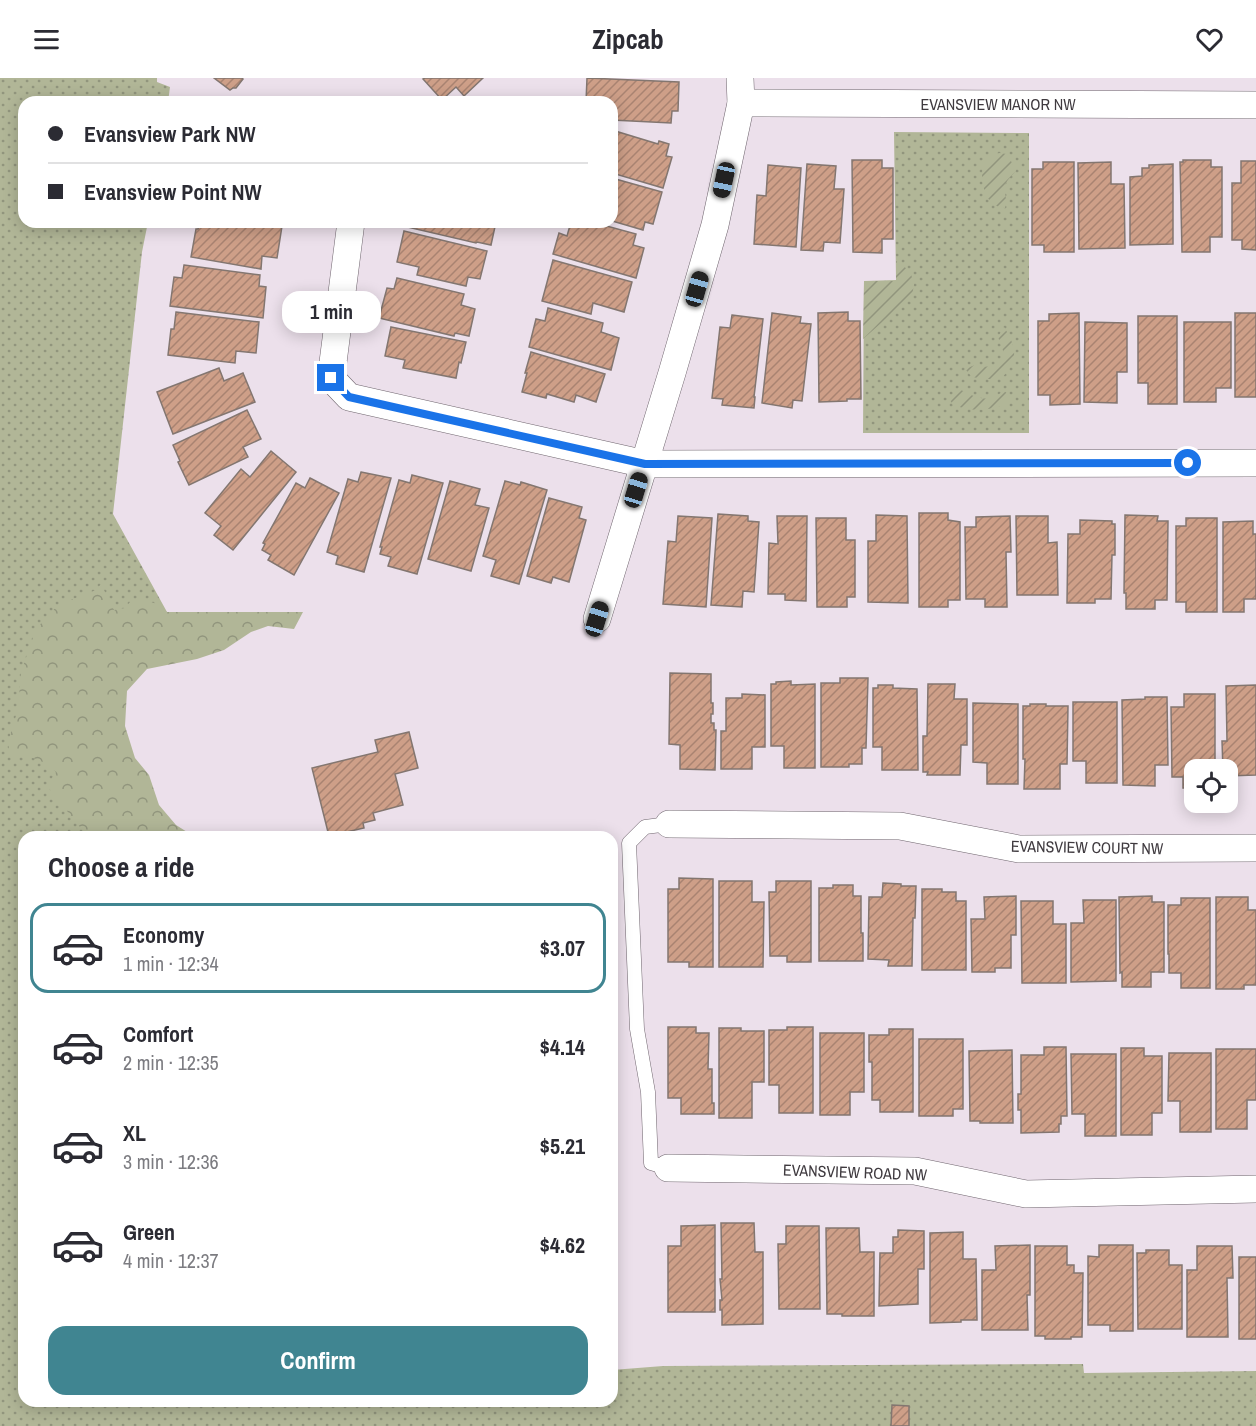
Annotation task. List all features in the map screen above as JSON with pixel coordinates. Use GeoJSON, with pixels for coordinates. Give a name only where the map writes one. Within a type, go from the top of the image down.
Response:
{"type":"FeatureCollection","features":[{"type":"Feature","properties":{"kind":"street","name":"EVANSVIEW MANOR NW"},"geometry":{"type":"LineString","coordinates":[[740,91],[1256,105]]}},
{"type":"Feature","properties":{"kind":"street"},"geometry":{"type":"LineString","coordinates":[[597,619],[715,225],[740,91]]}},
{"type":"Feature","properties":{"kind":"street"},"geometry":{"type":"LineString","coordinates":[[350,228],[331,378],[349,397],[645,464],[1256,463]]}},
{"type":"Feature","properties":{"kind":"street","name":"EVANSVIEW COURT NW"},"geometry":{"type":"LineString","coordinates":[[669,824],[900,826],[1019,849],[1256,848]]}},
{"type":"Feature","properties":{"kind":"street","name":"EVANSVIEW ROAD NW"},"geometry":{"type":"LineString","coordinates":[[668,1168],[915,1171],[1026,1194],[1256,1189]]}},
{"type":"Feature","properties":{"kind":"lane"},"geometry":{"type":"LineString","coordinates":[[668,1168],[651,1163],[648,1092],[637,1029],[629,843],[645,827],[669,824]]}},
{"type":"Feature","properties":{"kind":"green space"},"geometry":{"type":"Polygon","coordinates":[[[0,78],[157,78],[157,82],[170,87],[169,96],[18,96],[18,228],[147,228],[142,252],[113,514],[167,612],[73,615],[130,831],[18,831],[18,1407],[618,1407],[618,1370],[663,1366],[1083,1364],[1084,1373],[1256,1371],[1256,1426],[0,1426],[0,78]]]}},
{"type":"Feature","properties":{"kind":"green space"},"geometry":{"type":"Polygon","coordinates":[[[894,132],[1029,133],[1029,433],[863,433],[864,281],[896,280],[894,132]]]}},
{"type":"Feature","properties":{"kind":"green space"},"geometry":{"type":"Polygon","coordinates":[[[999,153],[1007,154],[1016,170],[1005,185],[1005,208],[997,206],[987,197],[982,177],[986,160],[999,153]]]}},
{"type":"Feature","properties":{"kind":"green space"},"geometry":{"type":"Polygon","coordinates":[[[896,261],[910,271],[914,284],[912,296],[863,339],[864,281],[896,281],[896,261]]]}},
{"type":"Feature","properties":{"kind":"green space"},"geometry":{"type":"Polygon","coordinates":[[[1004,327],[1014,348],[1011,366],[1001,379],[972,377],[965,369],[975,365],[993,366],[1005,356],[998,337],[1004,327]]]}},
{"type":"Feature","properties":{"kind":"green space"},"geometry":{"type":"Polygon","coordinates":[[[961,390],[982,398],[992,397],[1004,391],[1011,396],[1007,404],[973,410],[953,405],[950,400],[953,394],[961,390]]]}},
{"type":"Feature","properties":{"kind":"green space"},"geometry":{"type":"Polygon","coordinates":[[[101,584],[114,610],[125,608],[130,602],[141,601],[154,603],[167,612],[303,612],[294,629],[268,626],[251,632],[224,650],[197,659],[147,669],[127,691],[125,726],[135,758],[149,775],[159,805],[176,825],[186,831],[83,831],[47,786],[56,772],[45,763],[35,759],[10,756],[8,742],[18,709],[21,672],[36,629],[58,605],[96,590],[101,584]]]}},
{"type":"Feature","properties":{"kind":"building"},"geometry":{"type":"Polygon","coordinates":[[[214,78],[243,79],[236,88],[230,90],[214,78]]]}},
{"type":"Feature","properties":{"kind":"building"},"geometry":{"type":"Polygon","coordinates":[[[483,78],[464,96],[456,87],[446,96],[438,96],[423,79],[483,78]]]}},
{"type":"Feature","properties":{"kind":"building"},"geometry":{"type":"Polygon","coordinates":[[[587,78],[679,82],[678,111],[672,111],[671,123],[618,120],[618,96],[586,96],[587,78]]]}},
{"type":"Feature","properties":{"kind":"building"},"geometry":{"type":"Polygon","coordinates":[[[618,132],[658,144],[659,141],[669,144],[666,156],[672,157],[663,188],[618,175],[618,132]]]}},
{"type":"Feature","properties":{"kind":"building"},"geometry":{"type":"Polygon","coordinates":[[[852,160],[882,160],[882,168],[893,168],[893,239],[882,239],[882,253],[853,252],[852,160]]]}},
{"type":"Feature","properties":{"kind":"building"},"geometry":{"type":"Polygon","coordinates":[[[1183,160],[1211,160],[1211,167],[1222,167],[1222,237],[1210,237],[1210,252],[1182,252],[1180,162],[1183,160]]]}},
{"type":"Feature","properties":{"kind":"building"},"geometry":{"type":"Polygon","coordinates":[[[1241,161],[1256,161],[1256,250],[1242,249],[1242,240],[1232,240],[1232,183],[1241,183],[1241,161]]]}},
{"type":"Feature","properties":{"kind":"building"},"geometry":{"type":"Polygon","coordinates":[[[1043,162],[1074,162],[1074,252],[1044,252],[1044,245],[1032,245],[1032,169],[1043,169],[1043,162]]]}},
{"type":"Feature","properties":{"kind":"building"},"geometry":{"type":"Polygon","coordinates":[[[1111,162],[1111,184],[1124,184],[1125,248],[1079,249],[1078,163],[1111,162]]]}},
{"type":"Feature","properties":{"kind":"building"},"geometry":{"type":"Polygon","coordinates":[[[807,164],[836,166],[834,189],[844,189],[840,243],[824,242],[823,251],[801,250],[807,164]]]}},
{"type":"Feature","properties":{"kind":"building"},"geometry":{"type":"Polygon","coordinates":[[[1173,164],[1173,244],[1130,245],[1130,177],[1142,176],[1142,168],[1149,168],[1149,165],[1173,164]]]}},
{"type":"Feature","properties":{"kind":"building"},"geometry":{"type":"Polygon","coordinates":[[[768,165],[801,168],[796,247],[754,244],[757,195],[766,196],[768,165]]]}},
{"type":"Feature","properties":{"kind":"building"},"geometry":{"type":"Polygon","coordinates":[[[618,180],[662,192],[653,224],[645,222],[643,230],[618,223],[618,180]]]}},
{"type":"Feature","properties":{"kind":"building"},"geometry":{"type":"Polygon","coordinates":[[[282,228],[277,258],[262,256],[261,269],[191,257],[196,229],[282,228]]]}},
{"type":"Feature","properties":{"kind":"building"},"geometry":{"type":"Polygon","coordinates":[[[412,228],[495,228],[491,245],[412,228]]]}},
{"type":"Feature","properties":{"kind":"building"},"geometry":{"type":"Polygon","coordinates":[[[569,228],[614,228],[636,234],[633,245],[644,248],[636,278],[553,254],[559,233],[567,236],[569,228]]]}},
{"type":"Feature","properties":{"kind":"building"},"geometry":{"type":"Polygon","coordinates":[[[404,231],[487,251],[480,279],[468,277],[466,286],[417,275],[419,267],[397,262],[404,231]]]}},
{"type":"Feature","properties":{"kind":"building"},"geometry":{"type":"Polygon","coordinates":[[[553,260],[632,282],[624,312],[593,303],[591,314],[542,301],[553,260]]]}},
{"type":"Feature","properties":{"kind":"building"},"geometry":{"type":"Polygon","coordinates":[[[184,265],[260,275],[259,286],[266,287],[263,318],[170,306],[174,277],[182,278],[184,265]]]}},
{"type":"Feature","properties":{"kind":"building"},"geometry":{"type":"Polygon","coordinates":[[[397,278],[464,294],[461,305],[475,309],[469,336],[455,333],[454,336],[379,318],[387,288],[394,289],[397,278]]]}},
{"type":"Feature","properties":{"kind":"building"},"geometry":{"type":"Polygon","coordinates":[[[548,308],[603,323],[601,332],[619,338],[611,370],[529,347],[536,319],[545,321],[548,308]]]}},
{"type":"Feature","properties":{"kind":"building"},"geometry":{"type":"Polygon","coordinates":[[[176,312],[259,322],[256,353],[236,351],[235,363],[168,355],[171,329],[174,329],[176,312]]]}},
{"type":"Feature","properties":{"kind":"building"},"geometry":{"type":"Polygon","coordinates":[[[848,312],[848,321],[860,321],[861,399],[819,402],[818,313],[848,312]]]}},
{"type":"Feature","properties":{"kind":"building"},"geometry":{"type":"Polygon","coordinates":[[[772,313],[801,317],[800,323],[811,324],[802,401],[793,400],[792,408],[762,403],[772,313]]]}},
{"type":"Feature","properties":{"kind":"building"},"geometry":{"type":"Polygon","coordinates":[[[1079,313],[1080,404],[1050,405],[1050,395],[1038,395],[1038,321],[1049,321],[1049,314],[1079,313]]]}},
{"type":"Feature","properties":{"kind":"building"},"geometry":{"type":"Polygon","coordinates":[[[1235,313],[1256,313],[1256,397],[1235,397],[1235,313]]]}},
{"type":"Feature","properties":{"kind":"building"},"geometry":{"type":"Polygon","coordinates":[[[732,315],[763,319],[754,408],[722,405],[723,399],[712,398],[720,327],[730,328],[732,315]]]}},
{"type":"Feature","properties":{"kind":"building"},"geometry":{"type":"Polygon","coordinates":[[[1138,316],[1177,316],[1177,404],[1148,404],[1148,383],[1138,383],[1138,316]]]}},
{"type":"Feature","properties":{"kind":"building"},"geometry":{"type":"Polygon","coordinates":[[[1085,322],[1127,323],[1127,372],[1117,372],[1117,403],[1084,402],[1085,322]]]}},
{"type":"Feature","properties":{"kind":"building"},"geometry":{"type":"Polygon","coordinates":[[[1184,322],[1231,322],[1231,388],[1216,388],[1216,402],[1184,402],[1184,322]]]}},
{"type":"Feature","properties":{"kind":"building"},"geometry":{"type":"Polygon","coordinates":[[[391,327],[466,342],[456,378],[403,368],[405,360],[385,356],[391,327]]]}},
{"type":"Feature","properties":{"kind":"building"},"geometry":{"type":"Polygon","coordinates":[[[531,352],[605,374],[596,402],[576,395],[574,402],[547,394],[546,398],[522,392],[531,352]]]}},
{"type":"Feature","properties":{"kind":"building"},"geometry":{"type":"Polygon","coordinates":[[[219,368],[224,381],[243,373],[255,402],[173,434],[157,392],[219,368]]]}},
{"type":"Feature","properties":{"kind":"building"},"geometry":{"type":"Polygon","coordinates":[[[247,410],[261,439],[243,447],[248,457],[189,485],[173,445],[247,410]]]}},
{"type":"Feature","properties":{"kind":"building"},"geometry":{"type":"Polygon","coordinates":[[[271,451],[296,472],[233,550],[214,535],[221,526],[205,513],[241,469],[250,477],[271,451]]]}},
{"type":"Feature","properties":{"kind":"building"},"geometry":{"type":"Polygon","coordinates":[[[361,472],[391,478],[364,572],[336,564],[338,556],[327,552],[348,479],[358,482],[361,472]]]}},
{"type":"Feature","properties":{"kind":"building"},"geometry":{"type":"Polygon","coordinates":[[[412,475],[443,483],[417,574],[388,566],[391,557],[380,554],[399,480],[410,483],[412,475]]]}},
{"type":"Feature","properties":{"kind":"building"},"geometry":{"type":"Polygon","coordinates":[[[310,478],[339,493],[294,575],[268,560],[271,555],[262,550],[265,544],[263,543],[296,483],[305,488],[310,478]]]}},
{"type":"Feature","properties":{"kind":"building"},"geometry":{"type":"Polygon","coordinates":[[[450,481],[480,489],[475,505],[489,508],[471,571],[428,559],[450,481]]]}},
{"type":"Feature","properties":{"kind":"building"},"geometry":{"type":"Polygon","coordinates":[[[505,481],[520,485],[521,482],[547,490],[519,584],[491,576],[496,560],[483,556],[505,481]]]}},
{"type":"Feature","properties":{"kind":"building"},"geometry":{"type":"Polygon","coordinates":[[[549,498],[582,507],[579,518],[586,520],[569,582],[553,577],[551,583],[527,576],[549,498]]]}},
{"type":"Feature","properties":{"kind":"building"},"geometry":{"type":"Polygon","coordinates":[[[919,513],[948,513],[948,520],[960,522],[960,600],[948,600],[948,607],[919,607],[919,513]]]}},
{"type":"Feature","properties":{"kind":"building"},"geometry":{"type":"Polygon","coordinates":[[[718,514],[748,516],[748,521],[759,522],[754,592],[743,591],[742,607],[711,605],[718,514]]]}},
{"type":"Feature","properties":{"kind":"building"},"geometry":{"type":"Polygon","coordinates":[[[876,515],[907,516],[908,603],[868,602],[868,541],[876,541],[876,515]]]}},
{"type":"Feature","properties":{"kind":"building"},"geometry":{"type":"Polygon","coordinates":[[[1125,515],[1158,516],[1157,521],[1168,521],[1167,600],[1155,600],[1155,609],[1126,609],[1126,593],[1124,593],[1125,515]]]}},
{"type":"Feature","properties":{"kind":"building"},"geometry":{"type":"Polygon","coordinates":[[[678,516],[712,518],[706,607],[663,604],[668,541],[676,542],[678,516]]]}},
{"type":"Feature","properties":{"kind":"building"},"geometry":{"type":"Polygon","coordinates":[[[777,516],[807,516],[806,601],[785,600],[785,594],[768,594],[769,543],[778,544],[777,516]]]}},
{"type":"Feature","properties":{"kind":"building"},"geometry":{"type":"Polygon","coordinates":[[[1010,516],[1011,552],[1006,552],[1007,607],[985,607],[985,599],[966,599],[965,527],[976,527],[976,517],[1010,516]]]}},
{"type":"Feature","properties":{"kind":"building"},"geometry":{"type":"Polygon","coordinates":[[[1016,516],[1048,516],[1048,543],[1057,542],[1058,595],[1017,595],[1016,516]]]}},
{"type":"Feature","properties":{"kind":"building"},"geometry":{"type":"Polygon","coordinates":[[[816,518],[846,518],[846,540],[855,540],[855,597],[847,597],[847,607],[817,607],[816,518]]]}},
{"type":"Feature","properties":{"kind":"building"},"geometry":{"type":"Polygon","coordinates":[[[1186,518],[1217,518],[1217,612],[1186,612],[1186,602],[1176,602],[1176,526],[1186,526],[1186,518]]]}},
{"type":"Feature","properties":{"kind":"building"},"geometry":{"type":"Polygon","coordinates":[[[1080,520],[1112,521],[1112,524],[1115,524],[1111,599],[1095,599],[1095,603],[1067,603],[1068,534],[1080,534],[1080,520]]]}},
{"type":"Feature","properties":{"kind":"building"},"geometry":{"type":"Polygon","coordinates":[[[1253,521],[1253,534],[1256,534],[1256,599],[1244,599],[1244,612],[1223,612],[1223,522],[1253,521]]]}},
{"type":"Feature","properties":{"kind":"building"},"geometry":{"type":"Polygon","coordinates":[[[670,673],[711,674],[713,714],[711,714],[711,723],[714,723],[714,730],[716,730],[715,770],[680,769],[680,745],[669,744],[670,673]]]}},
{"type":"Feature","properties":{"kind":"building"},"geometry":{"type":"Polygon","coordinates":[[[840,678],[868,678],[866,748],[862,748],[862,764],[849,764],[849,767],[821,767],[821,683],[840,683],[840,678]]]}},
{"type":"Feature","properties":{"kind":"building"},"geometry":{"type":"Polygon","coordinates":[[[791,681],[791,685],[815,684],[815,768],[784,768],[784,746],[771,746],[771,684],[791,681]]]}},
{"type":"Feature","properties":{"kind":"building"},"geometry":{"type":"Polygon","coordinates":[[[928,684],[955,684],[954,699],[967,699],[967,745],[961,745],[960,775],[927,775],[928,772],[923,772],[923,736],[927,736],[928,684]]]}},
{"type":"Feature","properties":{"kind":"building"},"geometry":{"type":"Polygon","coordinates":[[[878,685],[917,689],[918,770],[882,770],[882,747],[873,747],[873,688],[878,688],[878,685]]]}},
{"type":"Feature","properties":{"kind":"building"},"geometry":{"type":"Polygon","coordinates":[[[1256,685],[1256,775],[1238,776],[1238,759],[1223,759],[1222,741],[1227,741],[1226,686],[1256,685]]]}},
{"type":"Feature","properties":{"kind":"building"},"geometry":{"type":"Polygon","coordinates":[[[742,694],[765,695],[765,747],[752,747],[752,769],[721,769],[721,731],[726,731],[726,698],[742,698],[742,694]]]}},
{"type":"Feature","properties":{"kind":"building"},"geometry":{"type":"Polygon","coordinates":[[[1184,694],[1215,694],[1215,759],[1184,759],[1183,788],[1183,777],[1172,777],[1171,707],[1184,707],[1184,694]]]}},
{"type":"Feature","properties":{"kind":"building"},"geometry":{"type":"Polygon","coordinates":[[[1145,697],[1167,697],[1168,765],[1155,765],[1155,786],[1123,785],[1122,700],[1145,699],[1145,697]]]}},
{"type":"Feature","properties":{"kind":"building"},"geometry":{"type":"Polygon","coordinates":[[[1073,702],[1117,702],[1117,783],[1086,783],[1086,761],[1073,761],[1073,702]]]}},
{"type":"Feature","properties":{"kind":"building"},"geometry":{"type":"Polygon","coordinates":[[[973,703],[1018,704],[1018,784],[987,784],[987,763],[973,762],[973,703]]]}},
{"type":"Feature","properties":{"kind":"building"},"geometry":{"type":"Polygon","coordinates":[[[1030,704],[1068,706],[1067,764],[1060,764],[1060,789],[1024,789],[1023,706],[1030,706],[1030,704]]]}},
{"type":"Feature","properties":{"kind":"building"},"geometry":{"type":"Polygon","coordinates":[[[409,732],[418,768],[395,774],[403,805],[373,813],[375,820],[363,823],[364,828],[351,831],[328,831],[312,768],[378,752],[375,740],[409,732]]]}},
{"type":"Feature","properties":{"kind":"building"},"geometry":{"type":"Polygon","coordinates":[[[679,878],[713,879],[713,967],[689,967],[689,962],[668,962],[668,889],[679,889],[679,878]]]}},
{"type":"Feature","properties":{"kind":"building"},"geometry":{"type":"Polygon","coordinates":[[[719,881],[752,881],[752,902],[764,902],[763,967],[719,967],[719,881]]]}},
{"type":"Feature","properties":{"kind":"building"},"geometry":{"type":"Polygon","coordinates":[[[776,881],[811,881],[811,962],[787,962],[787,956],[770,956],[769,892],[776,892],[776,881]]]}},
{"type":"Feature","properties":{"kind":"building"},"geometry":{"type":"Polygon","coordinates":[[[883,883],[916,886],[912,966],[888,966],[889,960],[868,959],[869,897],[882,897],[883,883]]]}},
{"type":"Feature","properties":{"kind":"building"},"geometry":{"type":"Polygon","coordinates":[[[833,885],[853,885],[853,896],[861,896],[863,961],[819,961],[819,888],[833,888],[833,885]]]}},
{"type":"Feature","properties":{"kind":"building"},"geometry":{"type":"Polygon","coordinates":[[[922,889],[956,892],[956,901],[966,901],[966,970],[922,970],[922,889]]]}},
{"type":"Feature","properties":{"kind":"building"},"geometry":{"type":"Polygon","coordinates":[[[1016,896],[1016,935],[1011,935],[1011,968],[995,968],[995,972],[972,972],[971,919],[985,919],[984,897],[1016,896]]]}},
{"type":"Feature","properties":{"kind":"building"},"geometry":{"type":"Polygon","coordinates":[[[1152,896],[1152,902],[1164,902],[1164,972],[1151,972],[1151,987],[1122,987],[1119,897],[1152,896]]]}},
{"type":"Feature","properties":{"kind":"building"},"geometry":{"type":"Polygon","coordinates":[[[1216,897],[1248,897],[1248,910],[1256,910],[1256,985],[1244,985],[1244,989],[1216,989],[1216,897]]]}},
{"type":"Feature","properties":{"kind":"building"},"geometry":{"type":"Polygon","coordinates":[[[1181,898],[1210,898],[1210,988],[1181,988],[1181,973],[1169,973],[1168,905],[1181,905],[1181,898]]]}},
{"type":"Feature","properties":{"kind":"building"},"geometry":{"type":"Polygon","coordinates":[[[1083,900],[1116,900],[1116,981],[1071,982],[1071,923],[1084,923],[1083,900]]]}},
{"type":"Feature","properties":{"kind":"building"},"geometry":{"type":"Polygon","coordinates":[[[1021,901],[1053,901],[1053,924],[1066,924],[1066,983],[1022,983],[1021,901]]]}},
{"type":"Feature","properties":{"kind":"building"},"geometry":{"type":"Polygon","coordinates":[[[668,1027],[696,1027],[696,1033],[709,1033],[708,1069],[712,1069],[714,1114],[681,1114],[681,1098],[668,1098],[668,1027]]]}},
{"type":"Feature","properties":{"kind":"building"},"geometry":{"type":"Polygon","coordinates":[[[787,1027],[813,1027],[813,1113],[779,1113],[779,1085],[769,1085],[769,1030],[787,1030],[787,1027]]]}},
{"type":"Feature","properties":{"kind":"building"},"geometry":{"type":"Polygon","coordinates":[[[719,1028],[764,1031],[764,1082],[752,1082],[752,1118],[719,1118],[719,1028]]]}},
{"type":"Feature","properties":{"kind":"building"},"geometry":{"type":"Polygon","coordinates":[[[889,1029],[913,1029],[913,1112],[880,1112],[880,1100],[872,1100],[869,1035],[889,1035],[889,1029]]]}},
{"type":"Feature","properties":{"kind":"building"},"geometry":{"type":"Polygon","coordinates":[[[820,1033],[864,1033],[864,1092],[850,1092],[850,1115],[820,1115],[820,1033]]]}},
{"type":"Feature","properties":{"kind":"building"},"geometry":{"type":"Polygon","coordinates":[[[919,1039],[963,1039],[963,1109],[953,1109],[953,1116],[919,1116],[919,1039]]]}},
{"type":"Feature","properties":{"kind":"building"},"geometry":{"type":"Polygon","coordinates":[[[1044,1047],[1066,1047],[1067,1116],[1061,1116],[1059,1132],[1021,1133],[1018,1094],[1021,1094],[1021,1055],[1044,1055],[1044,1047]]]}},
{"type":"Feature","properties":{"kind":"building"},"geometry":{"type":"Polygon","coordinates":[[[1121,1048],[1144,1048],[1144,1056],[1162,1056],[1162,1113],[1152,1113],[1152,1135],[1121,1135],[1121,1048]]]}},
{"type":"Feature","properties":{"kind":"building"},"geometry":{"type":"Polygon","coordinates":[[[1216,1049],[1256,1049],[1256,1100],[1247,1100],[1247,1129],[1216,1129],[1216,1049]]]}},
{"type":"Feature","properties":{"kind":"building"},"geometry":{"type":"Polygon","coordinates":[[[1012,1050],[1013,1123],[970,1121],[969,1051],[1012,1050]]]}},
{"type":"Feature","properties":{"kind":"building"},"geometry":{"type":"Polygon","coordinates":[[[1169,1053],[1211,1053],[1211,1132],[1180,1132],[1180,1101],[1168,1101],[1169,1053]]]}},
{"type":"Feature","properties":{"kind":"building"},"geometry":{"type":"Polygon","coordinates":[[[1071,1054],[1116,1054],[1116,1136],[1085,1136],[1085,1114],[1072,1114],[1071,1054]]]}},
{"type":"Feature","properties":{"kind":"building"},"geometry":{"type":"Polygon","coordinates":[[[721,1223],[754,1223],[755,1252],[763,1252],[763,1324],[722,1325],[722,1310],[720,1310],[720,1300],[722,1300],[721,1223]]]}},
{"type":"Feature","properties":{"kind":"building"},"geometry":{"type":"Polygon","coordinates":[[[715,1225],[715,1312],[668,1312],[668,1246],[681,1246],[681,1226],[715,1225]]]}},
{"type":"Feature","properties":{"kind":"building"},"geometry":{"type":"Polygon","coordinates":[[[786,1226],[819,1226],[820,1309],[779,1309],[778,1244],[786,1244],[786,1226]]]}},
{"type":"Feature","properties":{"kind":"building"},"geometry":{"type":"Polygon","coordinates":[[[826,1228],[859,1228],[860,1252],[874,1252],[874,1316],[827,1314],[826,1228]]]}},
{"type":"Feature","properties":{"kind":"building"},"geometry":{"type":"Polygon","coordinates":[[[898,1230],[924,1231],[924,1269],[918,1269],[918,1304],[879,1306],[880,1253],[893,1253],[893,1237],[898,1237],[898,1230]]]}},
{"type":"Feature","properties":{"kind":"building"},"geometry":{"type":"Polygon","coordinates":[[[963,1232],[963,1259],[976,1259],[977,1320],[930,1323],[930,1233],[963,1232]]]}},
{"type":"Feature","properties":{"kind":"building"},"geometry":{"type":"Polygon","coordinates":[[[1030,1245],[1030,1295],[1027,1295],[1028,1330],[982,1330],[982,1270],[996,1270],[995,1246],[1030,1245]]]}},
{"type":"Feature","properties":{"kind":"building"},"geometry":{"type":"Polygon","coordinates":[[[1099,1245],[1133,1245],[1133,1331],[1110,1331],[1110,1325],[1088,1325],[1088,1256],[1099,1257],[1099,1245]]]}},
{"type":"Feature","properties":{"kind":"building"},"geometry":{"type":"Polygon","coordinates":[[[1035,1246],[1067,1246],[1067,1265],[1074,1265],[1074,1273],[1083,1273],[1082,1337],[1045,1339],[1045,1336],[1035,1336],[1035,1246]]]}},
{"type":"Feature","properties":{"kind":"building"},"geometry":{"type":"Polygon","coordinates":[[[1197,1246],[1232,1246],[1233,1278],[1227,1278],[1228,1337],[1187,1337],[1187,1270],[1197,1270],[1197,1246]]]}},
{"type":"Feature","properties":{"kind":"building"},"geometry":{"type":"Polygon","coordinates":[[[1146,1250],[1169,1250],[1169,1265],[1182,1265],[1182,1329],[1138,1329],[1137,1253],[1146,1253],[1146,1250]]]}},
{"type":"Feature","properties":{"kind":"building"},"geometry":{"type":"Polygon","coordinates":[[[1239,1257],[1256,1257],[1256,1339],[1239,1339],[1239,1257]]]}},
{"type":"Feature","properties":{"kind":"building"},"geometry":{"type":"Polygon","coordinates":[[[892,1405],[909,1406],[909,1426],[891,1426],[892,1405]]]}},
{"type":"Feature","properties":{"kind":"route"},"geometry":{"type":"LineString","coordinates":[[331,378],[349,397],[645,464],[1188,463]]}}]}
